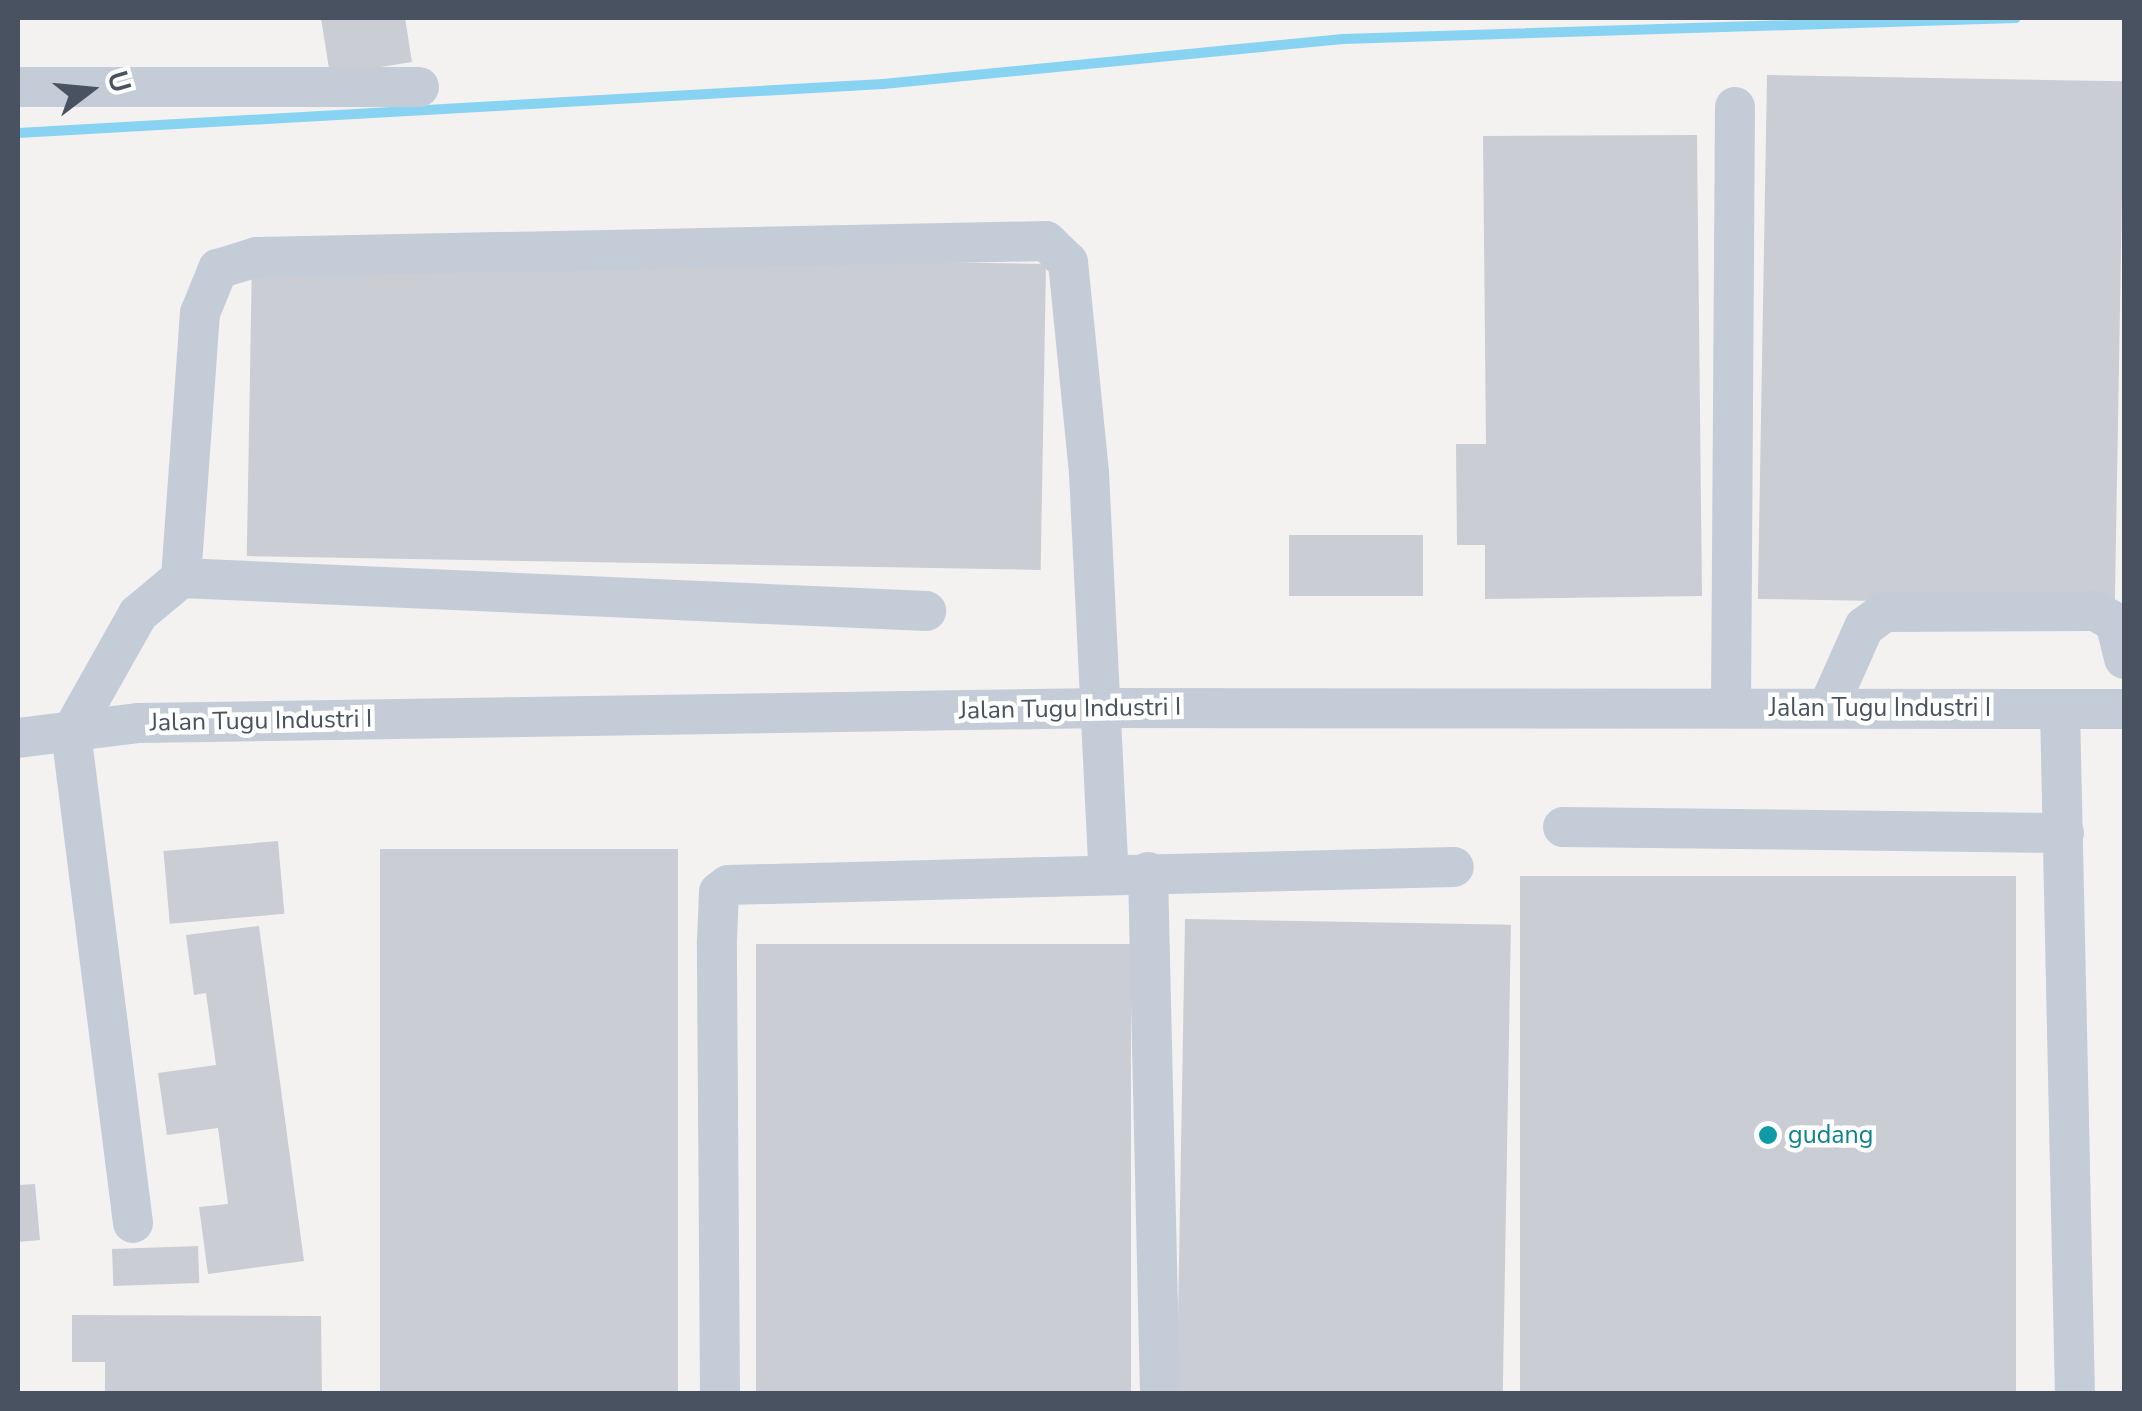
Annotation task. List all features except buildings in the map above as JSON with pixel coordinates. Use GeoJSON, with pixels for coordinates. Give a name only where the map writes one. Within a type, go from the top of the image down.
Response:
{"type":"FeatureCollection","features":[{"type":"Feature","properties":{"kind":"street"},"geometry":{"type":"LineString","coordinates":[[18,87],[420,87]]}},
{"type":"Feature","properties":{"kind":"street"},"geometry":{"type":"LineString","coordinates":[[1731,708],[1736,107]]}},
{"type":"Feature","properties":{"kind":"street"},"geometry":{"type":"LineString","coordinates":[[182,578],[200,313],[218,269],[257,257],[1046,241],[1068,262],[1090,472],[1100,708],[1129,874],[1160,1394]]}},
{"type":"Feature","properties":{"kind":"street"},"geometry":{"type":"LineString","coordinates":[[133,1223],[71,733],[138,614],[182,578],[926,611]]}},
{"type":"Feature","properties":{"kind":"street"},"geometry":{"type":"LineString","coordinates":[[1828,708],[1864,627],[1885,612],[2095,611],[2115,622],[2124,659]]}},
{"type":"Feature","properties":{"kind":"street"},"geometry":{"type":"LineString","coordinates":[[2124,669],[2124,709]]}},
{"type":"Feature","properties":{"kind":"street","name":"Jalan Tugu Industri I"},"geometry":{"type":"LineString","coordinates":[[18,738],[158,722],[1100,708],[2124,709]]}},
{"type":"Feature","properties":{"kind":"street"},"geometry":{"type":"LineString","coordinates":[[2060,709],[2075,1394]]}},
{"type":"Feature","properties":{"kind":"street"},"geometry":{"type":"LineString","coordinates":[[1562,827],[2064,833]]}},
{"type":"Feature","properties":{"kind":"street"},"geometry":{"type":"LineString","coordinates":[[720,1394],[719,892],[744,883],[1454,867]]}},
{"type":"Feature","properties":{"kind":"waterway"},"geometry":{"type":"LineString","coordinates":[[18,133],[883,84],[1343,39],[2016,18]]}},
{"type":"Feature","properties":{"kind":"place","name":"gudang"},"geometry":{"type":"Point","coordinates":[1768,1135]}}]}
